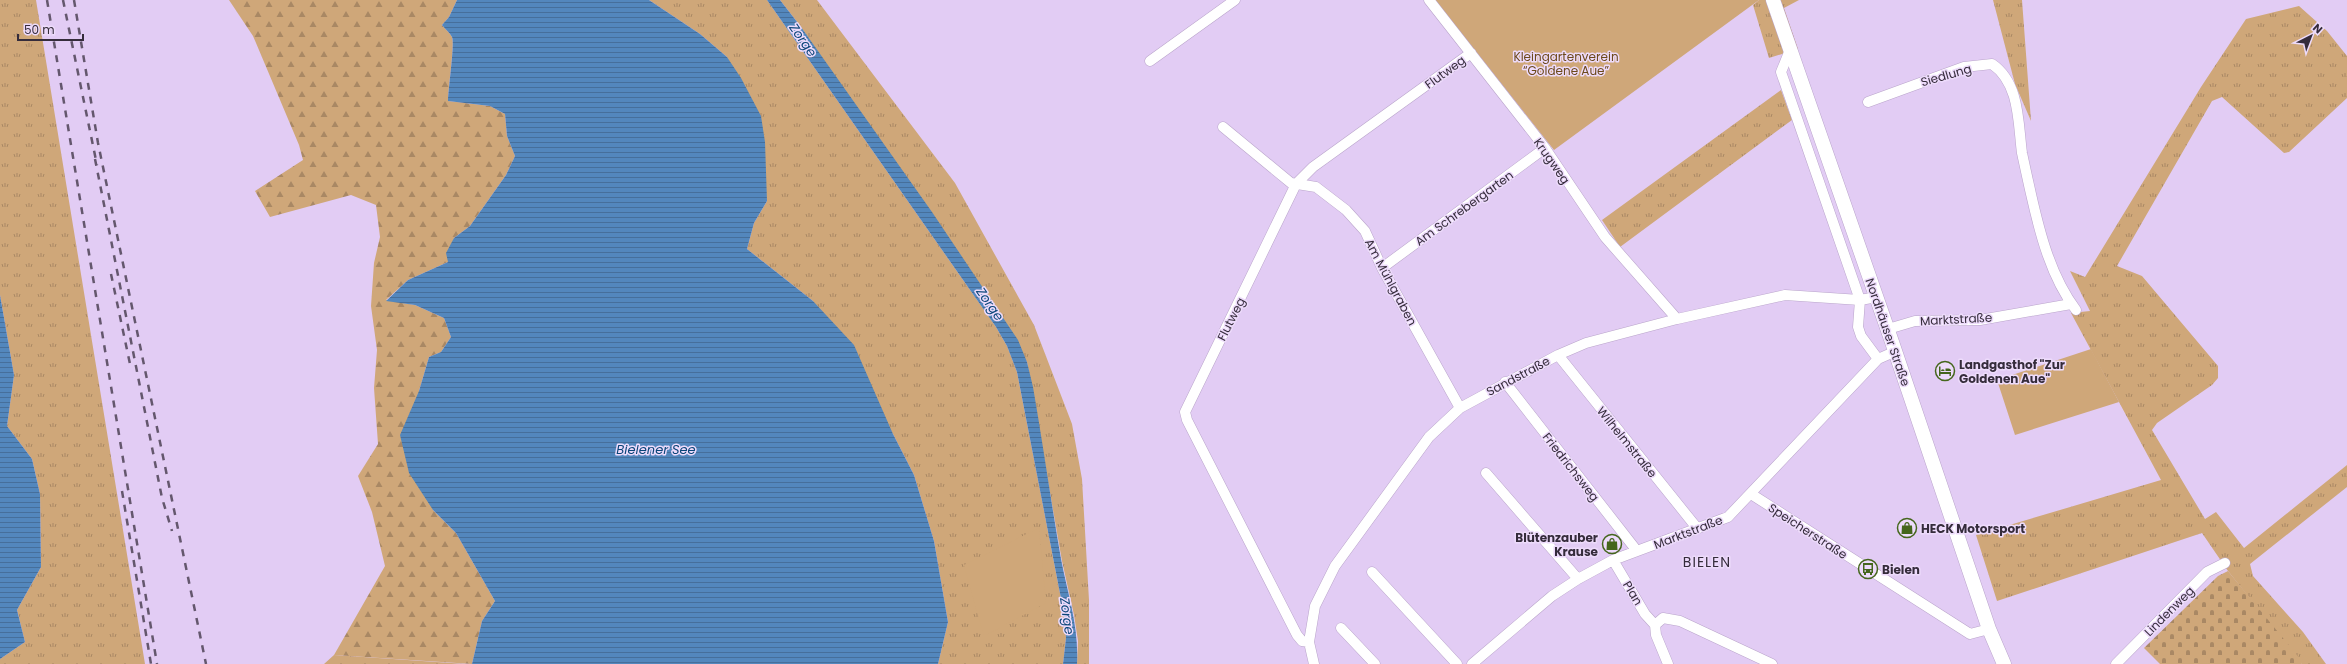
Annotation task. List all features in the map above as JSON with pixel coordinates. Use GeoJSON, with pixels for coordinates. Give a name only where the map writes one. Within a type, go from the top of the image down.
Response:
{"type":"FeatureCollection","features":[{"type":"Feature","properties":{"kind":"main road","name":"Nordhäuser Straße"},"geometry":{"type":"LineString","coordinates":[[1773,0],[1876,298],[1896,351],[1989,629],[2004,664]]}},
{"type":"Feature","properties":{"kind":"street"},"geometry":{"type":"LineString","coordinates":[[1150,61],[1235,0]]}},
{"type":"Feature","properties":{"kind":"street","name":"Krugweg"},"geometry":{"type":"LineString","coordinates":[[1429,0],[1546,148],[1605,237],[1677,320]]}},
{"type":"Feature","properties":{"kind":"street"},"geometry":{"type":"LineString","coordinates":[[1790,50],[1781,72],[1860,300],[1858,327],[1861,336],[1878,359]]}},
{"type":"Feature","properties":{"kind":"street","name":"Flutweg"},"geometry":{"type":"LineString","coordinates":[[1309,642],[1302,641],[1297,636],[1187,420],[1185,412],[1296,184],[1313,167],[1471,53]]}},
{"type":"Feature","properties":{"kind":"street","name":"Siedlung"},"geometry":{"type":"LineString","coordinates":[[1868,102],[1964,67],[1992,64],[2000,70],[2008,81],[2019,116],[2022,152],[2046,252],[2074,307]]}},
{"type":"Feature","properties":{"kind":"street"},"geometry":{"type":"LineString","coordinates":[[1223,127],[1284,178],[1296,184]]}},
{"type":"Feature","properties":{"kind":"street","name":"Am Schrebergarten"},"geometry":{"type":"LineString","coordinates":[[1382,268],[1546,148]]}},
{"type":"Feature","properties":{"kind":"street","name":"Am Mühlgraben"},"geometry":{"type":"LineString","coordinates":[[1296,184],[1316,187],[1346,210],[1365,231],[1382,268],[1460,408]]}},
{"type":"Feature","properties":{"kind":"street","name":"Sandstraße"},"geometry":{"type":"LineString","coordinates":[[1314,664],[1309,642],[1315,606],[1336,566],[1429,437],[1460,408],[1505,382],[1558,355],[1586,344],[1677,320],[1785,295],[1860,300],[1876,298]]}},
{"type":"Feature","properties":{"kind":"street","name":"Marktstraße"},"geometry":{"type":"LineString","coordinates":[[1888,329],[1916,321],[1980,320],[2074,307]]}},
{"type":"Feature","properties":{"kind":"street","name":"Marktstraße"},"geometry":{"type":"LineString","coordinates":[[1472,664],[1552,596],[1578,579],[1613,560],[1728,517],[1878,359],[1896,351]]}},
{"type":"Feature","properties":{"kind":"street","name":"Wilhelmstraße"},"geometry":{"type":"LineString","coordinates":[[1558,355],[1697,528]]}},
{"type":"Feature","properties":{"kind":"street","name":"Friedrichsweg"},"geometry":{"type":"LineString","coordinates":[[1505,382],[1636,551]]}},
{"type":"Feature","properties":{"kind":"street"},"geometry":{"type":"LineString","coordinates":[[1486,474],[1578,579]]}},
{"type":"Feature","properties":{"kind":"street","name":"Speicherstraße"},"geometry":{"type":"LineString","coordinates":[[1751,494],[1970,634],[1989,629]]}},
{"type":"Feature","properties":{"kind":"street","name":"Plan"},"geometry":{"type":"LineString","coordinates":[[1613,560],[1645,614],[1655,625]]}},
{"type":"Feature","properties":{"kind":"street","name":"Lindenweg"},"geometry":{"type":"LineString","coordinates":[[2116,664],[2207,572],[2225,563]]}},
{"type":"Feature","properties":{"kind":"street"},"geometry":{"type":"LineString","coordinates":[[1372,572],[1457,664]]}},
{"type":"Feature","properties":{"kind":"street"},"geometry":{"type":"LineString","coordinates":[[1668,664],[1656,635],[1655,625],[1663,618],[1680,621],[1760,656],[1772,664]]}},
{"type":"Feature","properties":{"kind":"street"},"geometry":{"type":"LineString","coordinates":[[1341,628],[1375,664]]}},
{"type":"Feature","properties":{"kind":"green space"},"geometry":{"type":"Polygon","coordinates":[[[0,0],[36,0],[145,664],[0,664],[0,659],[25,642],[17,610],[41,567],[40,494],[32,459],[7,426],[14,375],[0,295],[0,0]]]}},
{"type":"Feature","properties":{"kind":"green space"},"geometry":{"type":"Polygon","coordinates":[[[229,0],[457,0],[449,17],[442,25],[452,37],[453,41],[448,101],[490,106],[505,114],[507,136],[515,156],[506,175],[470,226],[454,238],[448,262],[408,280],[386,300],[415,305],[444,318],[451,337],[441,352],[429,357],[419,391],[433,510],[456,533],[495,601],[482,621],[472,664],[334,655],[385,566],[372,512],[358,476],[378,444],[374,388],[377,350],[371,306],[374,263],[380,237],[376,205],[351,195],[270,217],[255,191],[303,160],[299,145],[253,36],[229,0]]]}},
{"type":"Feature","properties":{"kind":"green space"},"geometry":{"type":"Polygon","coordinates":[[[649,0],[767,0],[996,327],[1007,346],[1017,372],[1065,619],[1066,638],[1063,664],[938,664],[948,622],[934,541],[914,475],[893,434],[813,301],[747,249],[754,223],[767,201],[727,57],[700,34],[649,0]]]}},
{"type":"Feature","properties":{"kind":"green space"},"geometry":{"type":"Polygon","coordinates":[[[780,0],[817,0],[955,183],[1034,325],[1072,424],[1082,479],[1089,600],[1089,664],[1077,664],[1078,641],[1074,615],[1062,561],[1027,362],[801,27],[780,0]]]}},
{"type":"Feature","properties":{"kind":"green space","name":"Kleingartenverein “Goldene Aue”"},"geometry":{"type":"Polygon","coordinates":[[[1435,0],[1759,0],[1554,150],[1435,0]]]}},
{"type":"Feature","properties":{"kind":"green space"},"geometry":{"type":"Polygon","coordinates":[[[1759,0],[1799,0],[1784,8],[1798,49],[1769,58],[1753,5],[1759,0]]]}},
{"type":"Feature","properties":{"kind":"green space"},"geometry":{"type":"Polygon","coordinates":[[[1993,0],[2022,0],[2031,121],[2015,84],[1993,0]]]}},
{"type":"Feature","properties":{"kind":"green space"},"geometry":{"type":"Polygon","coordinates":[[[2299,6],[2327,31],[2347,56],[2347,98],[2289,152],[2284,153],[2222,97],[2212,101],[2117,266],[2142,276],[2218,366],[2218,378],[2212,385],[2157,423],[2152,430],[2205,519],[2216,512],[2244,548],[2347,465],[2347,487],[2250,564],[2253,576],[2303,632],[2326,664],[2302,664],[2228,571],[2202,533],[1997,601],[1976,535],[2161,480],[2071,313],[2090,311],[2070,271],[2085,277],[2201,87],[2246,19],[2299,6]]]}},
{"type":"Feature","properties":{"kind":"green space"},"geometry":{"type":"Polygon","coordinates":[[[1781,90],[1792,120],[1620,247],[1602,220],[1781,90]]]}},
{"type":"Feature","properties":{"kind":"green space"},"geometry":{"type":"Polygon","coordinates":[[[2091,349],[2119,402],[2015,435],[1997,380],[2091,349]]]}},
{"type":"Feature","properties":{"kind":"green space"},"geometry":{"type":"Polygon","coordinates":[[[1039,528],[1046,603],[986,635],[983,634],[964,565],[1039,528]]]}},
{"type":"Feature","properties":{"kind":"green space"},"geometry":{"type":"Polygon","coordinates":[[[2228,571],[2300,659],[2302,664],[2160,664],[2144,648],[2218,576],[2228,571]]]}},
{"type":"Feature","properties":{"kind":"green space"},"geometry":{"type":"Polygon","coordinates":[[[334,655],[466,664],[324,664],[334,655]]]}},
{"type":"Feature","properties":{"kind":"water","name":"Bielener See"},"geometry":{"type":"Polygon","coordinates":[[[457,0],[649,0],[700,34],[727,57],[741,78],[761,116],[765,142],[767,201],[754,223],[747,249],[813,301],[854,345],[893,434],[914,475],[934,541],[948,622],[938,664],[472,664],[482,621],[495,601],[456,533],[433,510],[409,473],[400,435],[419,391],[429,357],[441,352],[451,337],[444,318],[415,305],[386,301],[408,280],[448,262],[446,253],[454,238],[470,226],[506,175],[515,156],[507,136],[505,114],[490,106],[448,101],[453,41],[452,37],[442,25],[449,17],[457,0]]]}},
{"type":"Feature","properties":{"kind":"water","name":"Zorge"},"geometry":{"type":"Polygon","coordinates":[[[767,0],[780,0],[801,27],[932,212],[1018,340],[1027,362],[1033,387],[1061,559],[1075,624],[1077,664],[1063,664],[1066,638],[1065,619],[1017,372],[1007,346],[996,327],[767,0]]]}},
{"type":"Feature","properties":{"kind":"water"},"geometry":{"type":"Polygon","coordinates":[[[0,295],[14,375],[7,426],[32,459],[40,494],[41,567],[17,610],[25,642],[0,659],[0,295]]]}},
{"type":"Feature","properties":{"kind":"railway"},"geometry":{"type":"LineString","coordinates":[[47,0],[157,664]]}},
{"type":"Feature","properties":{"kind":"railway"},"geometry":{"type":"LineString","coordinates":[[63,0],[97,165]]}},
{"type":"Feature","properties":{"kind":"railway"},"geometry":{"type":"LineString","coordinates":[[74,0],[98,143],[206,664]]}},
{"type":"Feature","properties":{"kind":"railway"},"geometry":{"type":"LineString","coordinates":[[95,159],[162,498],[172,531]]}},
{"type":"Feature","properties":{"kind":"railway"},"geometry":{"type":"LineString","coordinates":[[111,274],[130,364]]}},
{"type":"Feature","properties":{"kind":"railway"},"geometry":{"type":"LineString","coordinates":[[122,491],[151,664]]}},
{"type":"Feature","properties":{"kind":"place","name":"Landgasthof \"Zur Goldenen Aue\""},"geometry":{"type":"Point","coordinates":[1945,371]}},
{"type":"Feature","properties":{"kind":"place","name":"HECK Motorsport"},"geometry":{"type":"Point","coordinates":[1907,528]}},
{"type":"Feature","properties":{"kind":"place","name":"Blütenzauber Krause"},"geometry":{"type":"Point","coordinates":[1612,544]}},
{"type":"Feature","properties":{"kind":"place","name":"Bielen"},"geometry":{"type":"Point","coordinates":[1868,569]}},
{"type":"Feature","properties":{"kind":"district","name":"BIELEN"},"geometry":{"type":"Point","coordinates":[1707,562]}}]}
